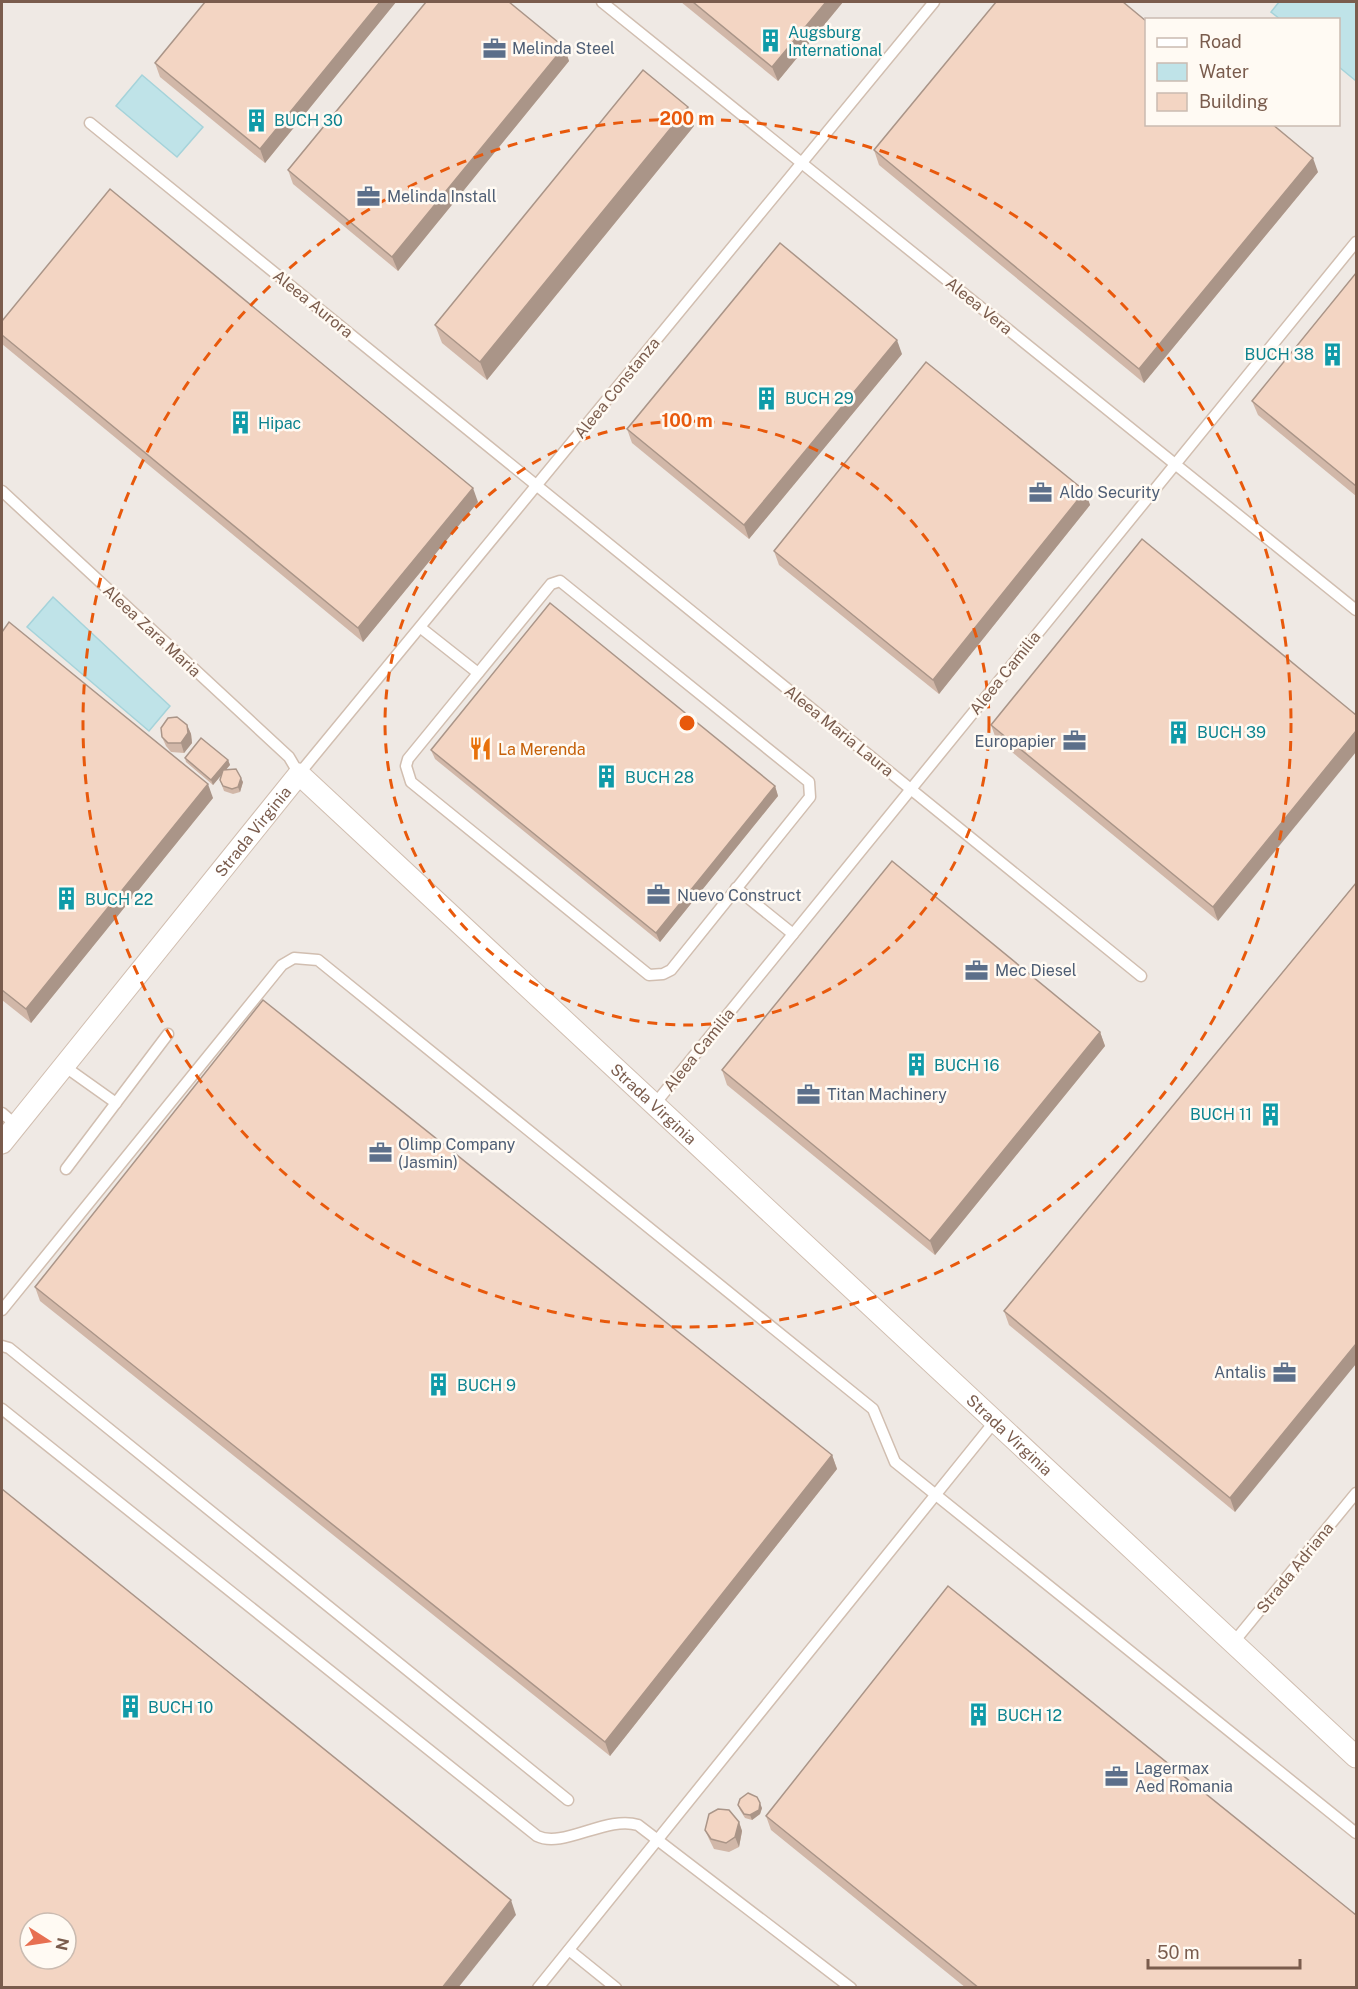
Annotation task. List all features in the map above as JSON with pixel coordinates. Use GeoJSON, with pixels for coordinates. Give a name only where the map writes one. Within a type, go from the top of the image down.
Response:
{"type":"FeatureCollection","features":[{"type":"Feature","properties":{"kind":"street","name":"Strada Virginia"},"geometry":{"type":"LineString","coordinates":[[2,1143],[9,1119],[64,1066],[299,774],[1356,1757]]}},
{"type":"Feature","properties":{"kind":"lane","name":"Aleea Vera"},"geometry":{"type":"LineString","coordinates":[[602,2],[1356,610]]}},
{"type":"Feature","properties":{"kind":"lane","name":"Aleea Constanza"},"geometry":{"type":"LineString","coordinates":[[299,774],[934,2]]}},
{"type":"Feature","properties":{"kind":"lane","name":"Aleea Aurora"},"geometry":{"type":"LineString","coordinates":[[90,123],[537,486]]}},
{"type":"Feature","properties":{"kind":"lane","name":"Aleea Camilia"},"geometry":{"type":"LineString","coordinates":[[654,1104],[1356,242]]}},
{"type":"Feature","properties":{"kind":"lane","name":"Aleea Maria Laura"},"geometry":{"type":"LineString","coordinates":[[537,486],[1141,976]]}},
{"type":"Feature","properties":{"kind":"lane","name":"Aleea Zara Maria"},"geometry":{"type":"LineString","coordinates":[[2,491],[289,757],[299,774]]}},
{"type":"Feature","properties":{"kind":"lane"},"geometry":{"type":"LineString","coordinates":[[564,582],[809,782],[810,797],[736,888],[670,970],[663,975],[649,975],[411,782],[407,774],[408,759],[551,584],[564,582]]}},
{"type":"Feature","properties":{"kind":"lane"},"geometry":{"type":"LineString","coordinates":[[420,628],[478,673]]}},
{"type":"Feature","properties":{"kind":"lane"},"geometry":{"type":"LineString","coordinates":[[736,888],[793,934]]}},
{"type":"Feature","properties":{"kind":"lane"},"geometry":{"type":"LineString","coordinates":[[2,1310],[282,965],[294,958],[318,960],[873,1409],[895,1462],[1356,1833]]}},
{"type":"Feature","properties":{"kind":"lane"},"geometry":{"type":"LineString","coordinates":[[66,1169],[168,1034]]}},
{"type":"Feature","properties":{"kind":"lane"},"geometry":{"type":"LineString","coordinates":[[64,1066],[116,1103]]}},
{"type":"Feature","properties":{"kind":"lane"},"geometry":{"type":"LineString","coordinates":[[2,1346],[9,1347],[568,1800]]}},
{"type":"Feature","properties":{"kind":"lane"},"geometry":{"type":"LineString","coordinates":[[2,1409],[537,1836],[550,1839],[620,1823],[631,1823],[658,1839],[851,1988]]}},
{"type":"Feature","properties":{"kind":"lane"},"geometry":{"type":"LineString","coordinates":[[538,1988],[995,1421]]}},
{"type":"Feature","properties":{"kind":"lane","name":"Strada Adriana"},"geometry":{"type":"LineString","coordinates":[[1233,1643],[1356,1493]]}},
{"type":"Feature","properties":{"kind":"lane"},"geometry":{"type":"LineString","coordinates":[[569,1950],[616,1988]]}},
{"type":"Feature","properties":{"kind":"shaded area"},"geometry":{"type":"Polygon","coordinates":[[[2,2],[1356,2],[1356,1987],[2,1988],[2,2]]]}},
{"type":"Feature","properties":{"kind":"water"},"geometry":{"type":"Polygon","coordinates":[[[1279,2],[1356,2],[1356,81],[1340,68],[1340,18],[1279,18],[1271,12],[1279,2]]]}},
{"type":"Feature","properties":{"kind":"water"},"geometry":{"type":"Polygon","coordinates":[[[142,75],[203,127],[177,157],[116,106],[142,75]]]}},
{"type":"Feature","properties":{"kind":"water"},"geometry":{"type":"Polygon","coordinates":[[[53,597],[170,706],[149,731],[27,627],[53,597]]]}},
{"type":"Feature","properties":{"kind":"building","name":"BUCH 30"},"geometry":{"type":"Polygon","coordinates":[[[205,2],[380,2],[260,149],[155,63],[205,2]]]}},
{"type":"Feature","properties":{"kind":"building"},"geometry":{"type":"Polygon","coordinates":[[[426,2],[509,2],[564,47],[392,257],[288,170],[426,2]]]}},
{"type":"Feature","properties":{"kind":"building","name":"Augsburg International"},"geometry":{"type":"Polygon","coordinates":[[[693,2],[826,2],[772,67],[693,2]]]}},
{"type":"Feature","properties":{"kind":"building"},"geometry":{"type":"Polygon","coordinates":[[[996,2],[1123,2],[1145,20],[1145,126],[1274,126],[1313,158],[1139,369],[874,150],[996,2]]]}},
{"type":"Feature","properties":{"kind":"building"},"geometry":{"type":"Polygon","coordinates":[[[643,70],[688,107],[480,362],[435,325],[643,70]]]}},
{"type":"Feature","properties":{"kind":"building","name":"Hipac"},"geometry":{"type":"Polygon","coordinates":[[[110,189],[473,488],[358,628],[2,335],[2,321],[110,189]]]}},
{"type":"Feature","properties":{"kind":"building","name":"BUCH 29"},"geometry":{"type":"Polygon","coordinates":[[[780,243],[897,340],[744,525],[627,429],[780,243]]]}},
{"type":"Feature","properties":{"kind":"building","name":"BUCH 38"},"geometry":{"type":"Polygon","coordinates":[[[1356,273],[1356,486],[1252,401],[1356,273]]]}},
{"type":"Feature","properties":{"kind":"building"},"geometry":{"type":"Polygon","coordinates":[[[926,362],[1085,491],[933,680],[774,551],[926,362]]]}},
{"type":"Feature","properties":{"kind":"building","name":"BUCH 39"},"geometry":{"type":"Polygon","coordinates":[[[1142,539],[1356,715],[1356,731],[1213,907],[991,725],[1142,539]]]}},
{"type":"Feature","properties":{"kind":"building","name":"BUCH 28"},"geometry":{"type":"Polygon","coordinates":[[[550,603],[775,786],[656,933],[431,750],[550,603]]]}},
{"type":"Feature","properties":{"kind":"building","name":"BUCH 22"},"geometry":{"type":"Polygon","coordinates":[[[9,622],[208,784],[26,1009],[2,990],[2,632],[9,622]]]}},
{"type":"Feature","properties":{"kind":"building"},"geometry":{"type":"Polygon","coordinates":[[[177,717],[187,725],[188,733],[181,743],[168,743],[162,737],[161,728],[168,718],[177,717]]]}},
{"type":"Feature","properties":{"kind":"building"},"geometry":{"type":"Polygon","coordinates":[[[201,738],[228,760],[211,780],[185,758],[201,738]]]}},
{"type":"Feature","properties":{"kind":"building"},"geometry":{"type":"Polygon","coordinates":[[[236,769],[241,778],[238,787],[232,789],[223,786],[220,780],[223,770],[236,769]]]}},
{"type":"Feature","properties":{"kind":"building","name":"BUCH 16"},"geometry":{"type":"Polygon","coordinates":[[[892,861],[1100,1032],[930,1241],[722,1070],[892,861]]]}},
{"type":"Feature","properties":{"kind":"building","name":"BUCH 11"},"geometry":{"type":"Polygon","coordinates":[[[1356,883],[1356,1344],[1230,1498],[1004,1311],[1356,883]]]}},
{"type":"Feature","properties":{"kind":"building","name":"BUCH 9"},"geometry":{"type":"Polygon","coordinates":[[[263,1000],[832,1455],[605,1742],[35,1287],[263,1000]]]}},
{"type":"Feature","properties":{"kind":"building","name":"BUCH 10"},"geometry":{"type":"Polygon","coordinates":[[[2,1489],[511,1900],[442,1988],[2,1988],[2,1489]]]}},
{"type":"Feature","properties":{"kind":"building","name":"BUCH 12"},"geometry":{"type":"Polygon","coordinates":[[[948,1586],[1356,1915],[1356,1988],[979,1988],[766,1816],[948,1586]]]}},
{"type":"Feature","properties":{"kind":"building"},"geometry":{"type":"Polygon","coordinates":[[[748,1793],[757,1797],[760,1803],[759,1810],[750,1815],[744,1814],[738,1805],[740,1799],[748,1793]]]}},
{"type":"Feature","properties":{"kind":"building"},"geometry":{"type":"Polygon","coordinates":[[[718,1809],[729,1810],[739,1822],[735,1837],[726,1843],[711,1839],[705,1830],[709,1814],[718,1809]]]}},
{"type":"Feature","properties":{"kind":"place","name":"Augsburg International"},"geometry":{"type":"Point","coordinates":[770,41]}},
{"type":"Feature","properties":{"kind":"place","name":"Melinda Steel"},"geometry":{"type":"Point","coordinates":[494,48]}},
{"type":"Feature","properties":{"kind":"place","name":"BUCH 30"},"geometry":{"type":"Point","coordinates":[256,120]}},
{"type":"Feature","properties":{"kind":"place","name":"Melinda Install"},"geometry":{"type":"Point","coordinates":[369,196]}},
{"type":"Feature","properties":{"kind":"place","name":"BUCH 38"},"geometry":{"type":"Point","coordinates":[1332,354]}},
{"type":"Feature","properties":{"kind":"place","name":"BUCH 29"},"geometry":{"type":"Point","coordinates":[767,398]}},
{"type":"Feature","properties":{"kind":"place","name":"Hipac"},"geometry":{"type":"Point","coordinates":[240,423]}},
{"type":"Feature","properties":{"kind":"place","name":"Aldo Security"},"geometry":{"type":"Point","coordinates":[1041,492]}},
{"type":"Feature","properties":{"kind":"place","name":"BUCH 39"},"geometry":{"type":"Point","coordinates":[1179,732]}},
{"type":"Feature","properties":{"kind":"place","name":"Europapier"},"geometry":{"type":"Point","coordinates":[1074,741]}},
{"type":"Feature","properties":{"kind":"place","name":"La Merenda"},"geometry":{"type":"Point","coordinates":[480,749]}},
{"type":"Feature","properties":{"kind":"place","name":"BUCH 28"},"geometry":{"type":"Point","coordinates":[607,777]}},
{"type":"Feature","properties":{"kind":"place","name":"Nuevo Construct"},"geometry":{"type":"Point","coordinates":[659,895]}},
{"type":"Feature","properties":{"kind":"place","name":"BUCH 22"},"geometry":{"type":"Point","coordinates":[67,899]}},
{"type":"Feature","properties":{"kind":"place","name":"Mec Diesel"},"geometry":{"type":"Point","coordinates":[977,970]}},
{"type":"Feature","properties":{"kind":"place","name":"BUCH 16"},"geometry":{"type":"Point","coordinates":[916,1065]}},
{"type":"Feature","properties":{"kind":"place","name":"Titan Machinery"},"geometry":{"type":"Point","coordinates":[809,1094]}},
{"type":"Feature","properties":{"kind":"place","name":"BUCH 11"},"geometry":{"type":"Point","coordinates":[1270,1114]}},
{"type":"Feature","properties":{"kind":"place","name":"Olimp Company (Jasmin)"},"geometry":{"type":"Point","coordinates":[380,1153]}},
{"type":"Feature","properties":{"kind":"place","name":"Antalis"},"geometry":{"type":"Point","coordinates":[1284,1372]}},
{"type":"Feature","properties":{"kind":"place","name":"BUCH 9"},"geometry":{"type":"Point","coordinates":[439,1385]}},
{"type":"Feature","properties":{"kind":"place","name":"BUCH 10"},"geometry":{"type":"Point","coordinates":[130,1707]}},
{"type":"Feature","properties":{"kind":"place","name":"BUCH 12"},"geometry":{"type":"Point","coordinates":[979,1715]}},
{"type":"Feature","properties":{"kind":"place","name":"Lagermax Aed Romania"},"geometry":{"type":"Point","coordinates":[1117,1777]}}]}
